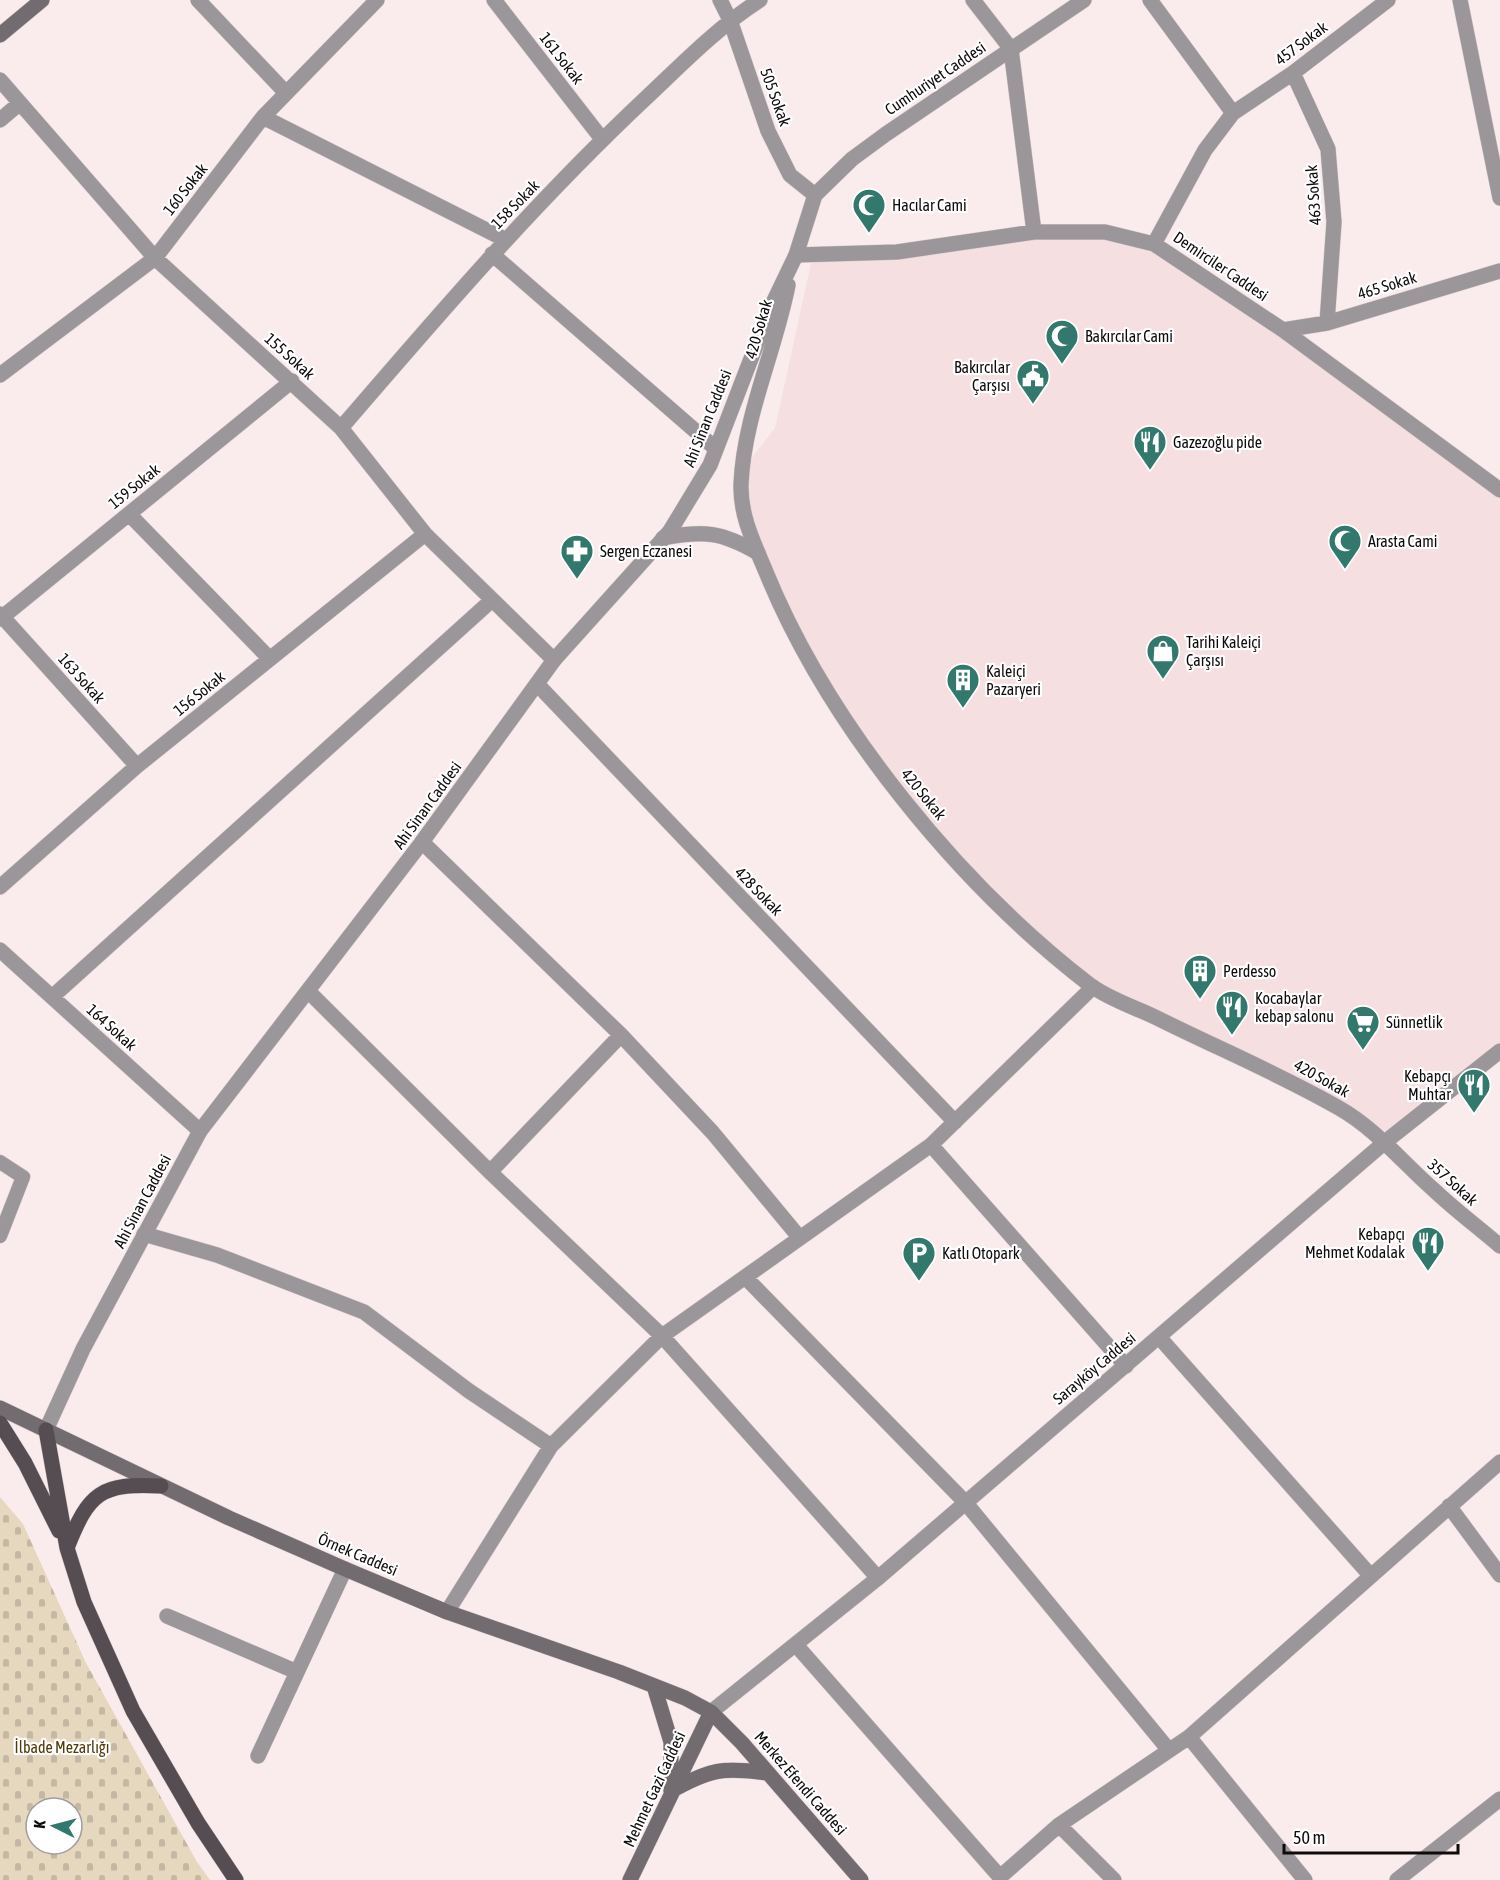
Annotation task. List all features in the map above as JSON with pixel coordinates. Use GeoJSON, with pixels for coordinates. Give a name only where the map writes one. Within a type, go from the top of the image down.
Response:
{"type":"FeatureCollection","features":[{"type":"Feature","properties":{"kind":"main road"},"geometry":{"type":"LineString","coordinates":[[0,35],[42,0]]}},
{"type":"Feature","properties":{"kind":"main road","name":"Örnek Caddesi"},"geometry":{"type":"LineString","coordinates":[[0,1408],[161,1486],[345,1569],[447,1612],[654,1686],[711,1713]]}},
{"type":"Feature","properties":{"kind":"main road"},"geometry":{"type":"LineString","coordinates":[[0,1423],[25,1463],[67,1548]]}},
{"type":"Feature","properties":{"kind":"main road"},"geometry":{"type":"LineString","coordinates":[[46,1430],[67,1548],[84,1602],[133,1710],[198,1823],[236,1880]]}},
{"type":"Feature","properties":{"kind":"main road"},"geometry":{"type":"LineString","coordinates":[[67,1548],[76,1523],[90,1501],[104,1491],[120,1486],[161,1486]]}},
{"type":"Feature","properties":{"kind":"main road"},"geometry":{"type":"LineString","coordinates":[[654,1686],[671,1742],[671,1791],[697,1776],[720,1769],[768,1773]]}},
{"type":"Feature","properties":{"kind":"main road","name":"Merkez Efendi Caddesi"},"geometry":{"type":"LineString","coordinates":[[711,1713],[768,1773],[861,1880]]}},
{"type":"Feature","properties":{"kind":"main road","name":"Mehmet Gazi Caddesi"},"geometry":{"type":"LineString","coordinates":[[630,1880],[671,1791],[711,1713]]}},
{"type":"Feature","properties":{"kind":"street"},"geometry":{"type":"LineString","coordinates":[[198,0],[286,93]]}},
{"type":"Feature","properties":{"kind":"street","name":"160 Sokak"},"geometry":{"type":"LineString","coordinates":[[0,375],[154,258],[264,117],[377,0]]}},
{"type":"Feature","properties":{"kind":"street","name":"161 Sokak"},"geometry":{"type":"LineString","coordinates":[[494,0],[602,139]]}},
{"type":"Feature","properties":{"kind":"street","name":"505 Sokak"},"geometry":{"type":"LineString","coordinates":[[720,0],[730,20],[768,131],[790,175],[815,195]]}},
{"type":"Feature","properties":{"kind":"street","name":"158 Sokak"},"geometry":{"type":"LineString","coordinates":[[341,428],[492,254],[602,139],[730,20],[760,0]]}},
{"type":"Feature","properties":{"kind":"street"},"geometry":{"type":"LineString","coordinates":[[973,0],[1011,49],[1034,232]]}},
{"type":"Feature","properties":{"kind":"street","name":"Cumhuriyet Caddesi"},"geometry":{"type":"LineString","coordinates":[[815,195],[852,159],[885,134],[1083,0]]}},
{"type":"Feature","properties":{"kind":"street"},"geometry":{"type":"LineString","coordinates":[[1150,0],[1233,113]]}},
{"type":"Feature","properties":{"kind":"street"},"geometry":{"type":"LineString","coordinates":[[1460,0],[1500,198]]}},
{"type":"Feature","properties":{"kind":"street","name":"457 Sokak"},"geometry":{"type":"LineString","coordinates":[[1154,244],[1205,150],[1233,113],[1293,73],[1380,2]]}},
{"type":"Feature","properties":{"kind":"street","name":"463 Sokak"},"geometry":{"type":"LineString","coordinates":[[1293,73],[1328,149],[1334,222],[1328,323]]}},
{"type":"Feature","properties":{"kind":"street","name":"155 Sokak"},"geometry":{"type":"LineString","coordinates":[[0,80],[154,258],[292,381],[341,428],[425,534],[554,660]]}},
{"type":"Feature","properties":{"kind":"street"},"geometry":{"type":"LineString","coordinates":[[0,120],[20,103]]}},
{"type":"Feature","properties":{"kind":"street"},"geometry":{"type":"LineString","coordinates":[[264,117],[506,240]]}},
{"type":"Feature","properties":{"kind":"street","name":"Ahi Sinan Caddesi"},"geometry":{"type":"LineString","coordinates":[[46,1430],[83,1349],[200,1131],[422,842],[554,660],[663,538],[710,465],[771,308],[794,261],[815,195]]}},
{"type":"Feature","properties":{"kind":"street","name":"Demirciler Caddesi"},"geometry":{"type":"LineString","coordinates":[[794,261],[897,252],[1034,232],[1105,232],[1154,244],[1283,330],[1500,490]]}},
{"type":"Feature","properties":{"kind":"street"},"geometry":{"type":"LineString","coordinates":[[492,254],[715,448]]}},
{"type":"Feature","properties":{"kind":"street","name":"420 Sokak"},"geometry":{"type":"LineString","coordinates":[[794,261],[783,308],[749,425],[741,485],[744,517],[777,599],[827,692],[875,762],[973,881],[1093,987],[1280,1076],[1343,1110],[1385,1142]]}},
{"type":"Feature","properties":{"kind":"street","name":"465 Sokak"},"geometry":{"type":"LineString","coordinates":[[1283,330],[1328,323],[1500,271]]}},
{"type":"Feature","properties":{"kind":"street","name":"159 Sokak"},"geometry":{"type":"LineString","coordinates":[[1,617],[292,381]]}},
{"type":"Feature","properties":{"kind":"street"},"geometry":{"type":"LineString","coordinates":[[129,514],[270,659]]}},
{"type":"Feature","properties":{"kind":"street"},"geometry":{"type":"LineString","coordinates":[[663,538],[698,533],[721,534],[758,553]]}},
{"type":"Feature","properties":{"kind":"street","name":"156 Sokak"},"geometry":{"type":"LineString","coordinates":[[0,887],[137,766],[425,534]]}},
{"type":"Feature","properties":{"kind":"street"},"geometry":{"type":"LineString","coordinates":[[52,997],[492,600]]}},
{"type":"Feature","properties":{"kind":"street","name":"163 Sokak"},"geometry":{"type":"LineString","coordinates":[[1,617],[137,766]]}},
{"type":"Feature","properties":{"kind":"street","name":"428 Sokak"},"geometry":{"type":"LineString","coordinates":[[537,684],[955,1122]]}},
{"type":"Feature","properties":{"kind":"street"},"geometry":{"type":"LineString","coordinates":[[422,842],[621,1035],[713,1133],[799,1238]]}},
{"type":"Feature","properties":{"kind":"street","name":"164 Sokak"},"geometry":{"type":"LineString","coordinates":[[0,950],[200,1131]]}},
{"type":"Feature","properties":{"kind":"street"},"geometry":{"type":"LineString","coordinates":[[447,1612],[551,1446],[662,1336],[931,1145],[1093,987]]}},
{"type":"Feature","properties":{"kind":"street"},"geometry":{"type":"LineString","coordinates":[[309,992],[490,1172],[662,1336],[878,1578]]}},
{"type":"Feature","properties":{"kind":"street"},"geometry":{"type":"LineString","coordinates":[[490,1172],[621,1035]]}},
{"type":"Feature","properties":{"kind":"street","name":"Sarayköy Caddesi"},"geometry":{"type":"LineString","coordinates":[[711,1713],[878,1578],[1385,1142],[1500,1051]]}},
{"type":"Feature","properties":{"kind":"street","name":"357 Sokak"},"geometry":{"type":"LineString","coordinates":[[1385,1142],[1434,1190],[1500,1245]]}},
{"type":"Feature","properties":{"kind":"street"},"geometry":{"type":"LineString","coordinates":[[931,1145],[1126,1366]]}},
{"type":"Feature","properties":{"kind":"street"},"geometry":{"type":"LineString","coordinates":[[144,1234],[217,1255],[364,1312],[469,1391],[551,1446]]}},
{"type":"Feature","properties":{"kind":"street"},"geometry":{"type":"LineString","coordinates":[[746,1278],[965,1502],[1168,1749]]}},
{"type":"Feature","properties":{"kind":"street"},"geometry":{"type":"LineString","coordinates":[[1159,1337],[1370,1575]]}},
{"type":"Feature","properties":{"kind":"street"},"geometry":{"type":"LineString","coordinates":[[796,1645],[997,1878],[1059,1825],[1168,1749],[1189,1737],[1500,1462]]}},
{"type":"Feature","properties":{"kind":"street"},"geometry":{"type":"LineString","coordinates":[[1449,1506],[1500,1575]]}},
{"type":"Feature","properties":{"kind":"street"},"geometry":{"type":"LineString","coordinates":[[258,1756],[345,1569]]}},
{"type":"Feature","properties":{"kind":"street"},"geometry":{"type":"LineString","coordinates":[[167,1616],[297,1672]]}},
{"type":"Feature","properties":{"kind":"street"},"geometry":{"type":"LineString","coordinates":[[1189,1737],[1305,1880]]}},
{"type":"Feature","properties":{"kind":"street"},"geometry":{"type":"LineString","coordinates":[[1397,1880],[1500,1799]]}},
{"type":"Feature","properties":{"kind":"street"},"geometry":{"type":"LineString","coordinates":[[1059,1825],[1114,1880]]}},
{"type":"Feature","properties":{"kind":"lane"},"geometry":{"type":"LineString","coordinates":[[0,1162],[23,1177],[0,1236]]}},
{"type":"Feature","properties":{"kind":"shaded area","name":"Tarihi Kaleiçi Çarşısı"},"geometry":{"type":"Polygon","coordinates":[[[1034,232],[1154,244],[1500,490],[1500,1048],[1387,1132],[1093,987],[993,901],[875,762],[777,599],[741,485],[753,456],[775,428],[811,263],[1034,232]]]}},
{"type":"Feature","properties":{"kind":"green space","name":"İlbade Mezarlığı"},"geometry":{"type":"Polygon","coordinates":[[[0,1497],[23,1524],[86,1663],[197,1862],[210,1880],[0,1880],[0,1497]]]}},
{"type":"Feature","properties":{"kind":"place","name":"Hacılar Cami"},"geometry":{"type":"Point","coordinates":[869,234]}},
{"type":"Feature","properties":{"kind":"place","name":"Bakırcılar Cami"},"geometry":{"type":"Point","coordinates":[1062,365]}},
{"type":"Feature","properties":{"kind":"place","name":"Bakırcılar Çarşısı"},"geometry":{"type":"Point","coordinates":[1033,405]}},
{"type":"Feature","properties":{"kind":"place","name":"Gazezoğlu pide"},"geometry":{"type":"Point","coordinates":[1150,471]}},
{"type":"Feature","properties":{"kind":"place","name":"Arasta Cami"},"geometry":{"type":"Point","coordinates":[1345,570]}},
{"type":"Feature","properties":{"kind":"place","name":"Sergen Eczanesi"},"geometry":{"type":"Point","coordinates":[577,580]}},
{"type":"Feature","properties":{"kind":"place","name":"Tarihi Kaleiçi Çarşısı"},"geometry":{"type":"Point","coordinates":[1163,680]}},
{"type":"Feature","properties":{"kind":"place","name":"Kaleiçi Pazaryeri"},"geometry":{"type":"Point","coordinates":[963,709]}},
{"type":"Feature","properties":{"kind":"place","name":"Perdesso"},"geometry":{"type":"Point","coordinates":[1200,1000]}},
{"type":"Feature","properties":{"kind":"place","name":"Kocabaylar kebap salonu"},"geometry":{"type":"Point","coordinates":[1232,1036]}},
{"type":"Feature","properties":{"kind":"place","name":"Sünnetlik"},"geometry":{"type":"Point","coordinates":[1363,1051]}},
{"type":"Feature","properties":{"kind":"place","name":"Kebapçı Muhtar"},"geometry":{"type":"Point","coordinates":[1474,1114]}},
{"type":"Feature","properties":{"kind":"place","name":"Kebapçı Mehmet Kodalak"},"geometry":{"type":"Point","coordinates":[1428,1272]}},
{"type":"Feature","properties":{"kind":"place","name":"Katlı Otopark"},"geometry":{"type":"Point","coordinates":[919,1282]}}]}
